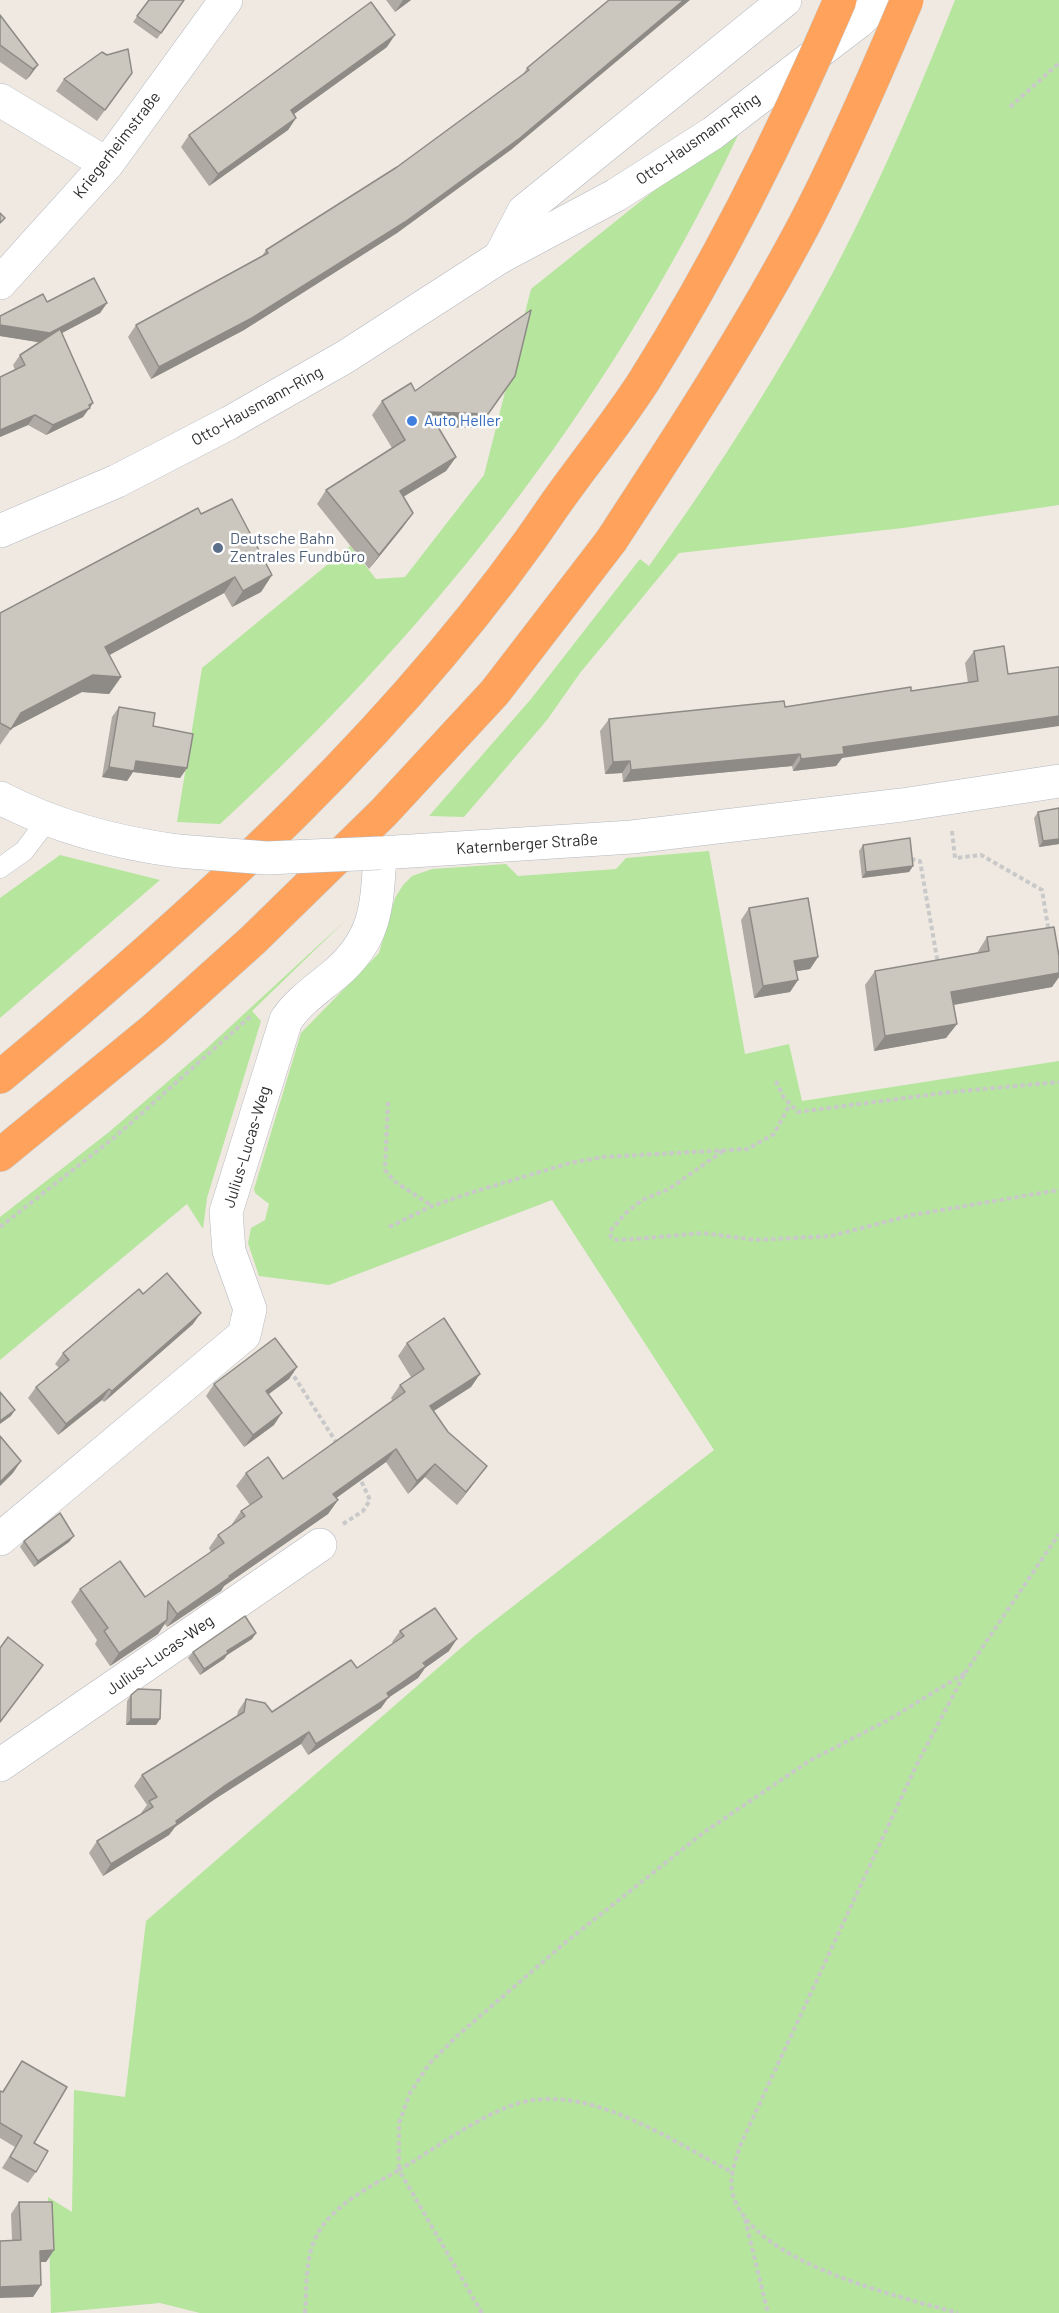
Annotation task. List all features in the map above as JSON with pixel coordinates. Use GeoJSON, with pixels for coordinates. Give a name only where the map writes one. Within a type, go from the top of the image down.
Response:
{"type":"FeatureCollection","features":[{"type":"Feature","properties":{"kind":"highway"},"geometry":{"type":"LineString","coordinates":[[0,1077],[101,993],[197,907],[340,766],[411,689],[509,572],[556,502],[643,383],[688,307],[732,228],[807,78],[840,0]]}},
{"type":"Feature","properties":{"kind":"highway"},"geometry":{"type":"LineString","coordinates":[[0,1155],[154,1029],[253,940],[384,812],[495,692],[610,541],[738,341],[805,224],[855,120],[907,0]]}},
{"type":"Feature","properties":{"kind":"street","name":"Kriegerheimstraße"},"geometry":{"type":"LineString","coordinates":[[0,283],[107,164],[226,0]]}},
{"type":"Feature","properties":{"kind":"street","name":"Otto-Hausmann-Ring"},"geometry":{"type":"LineString","coordinates":[[500,257],[524,211],[785,0]]}},
{"type":"Feature","properties":{"kind":"street","name":"Otto-Hausmann-Ring"},"geometry":{"type":"LineString","coordinates":[[0,531],[117,481],[229,423],[345,357],[500,257],[663,167],[713,133],[858,22],[882,0]]}},
{"type":"Feature","properties":{"kind":"street"},"geometry":{"type":"LineString","coordinates":[[0,100],[107,164]]}},
{"type":"Feature","properties":{"kind":"street","name":"Katernberger Straße"},"geometry":{"type":"LineString","coordinates":[[0,798],[22,809],[146,847],[267,858],[380,854],[632,837],[743,825],[1059,781]]}},
{"type":"Feature","properties":{"kind":"street","name":"Julius-Lucas-Weg"},"geometry":{"type":"LineString","coordinates":[[0,1539],[244,1335],[250,1309],[229,1251],[226,1212],[250,1142],[278,1040],[293,1010],[339,971],[359,947],[373,924],[377,903],[380,854]]}},
{"type":"Feature","properties":{"kind":"street","name":"Julius-Lucas-Weg"},"geometry":{"type":"LineString","coordinates":[[0,1766],[320,1545]]}},
{"type":"Feature","properties":{"kind":"lane"},"geometry":{"type":"LineString","coordinates":[[0,868],[24,850],[49,818]]}},
{"type":"Feature","properties":{"kind":"path"},"geometry":{"type":"LineString","coordinates":[[1010,107],[1059,63]]}},
{"type":"Feature","properties":{"kind":"path"},"geometry":{"type":"LineString","coordinates":[[955,858],[981,855],[1042,890],[1050,933]]}},
{"type":"Feature","properties":{"kind":"path"},"geometry":{"type":"LineString","coordinates":[[912,861],[920,861],[939,970]]}},
{"type":"Feature","properties":{"kind":"path"},"geometry":{"type":"LineString","coordinates":[[0,1227],[115,1137],[254,1013]]}},
{"type":"Feature","properties":{"kind":"path"},"geometry":{"type":"LineString","coordinates":[[776,1081],[790,1104],[798,1112],[828,1110],[951,1092],[1059,1082]]}},
{"type":"Feature","properties":{"kind":"path"},"geometry":{"type":"LineString","coordinates":[[388,1102],[385,1170],[394,1181],[432,1206]]}},
{"type":"Feature","properties":{"kind":"path"},"geometry":{"type":"LineString","coordinates":[[389,1227],[432,1206],[570,1163],[603,1157],[748,1149],[774,1134],[790,1104]]}},
{"type":"Feature","properties":{"kind":"path"},"geometry":{"type":"LineString","coordinates":[[723,1151],[669,1189],[642,1200],[627,1212],[610,1231],[612,1237],[617,1240],[703,1233],[756,1239],[831,1236],[912,1215],[1059,1190]]}},
{"type":"Feature","properties":{"kind":"path"},"geometry":{"type":"LineString","coordinates":[[289,1369],[341,1448]]}},
{"type":"Feature","properties":{"kind":"path"},"geometry":{"type":"LineString","coordinates":[[320,1545],[323,1537],[363,1511],[370,1500],[367,1488],[354,1468]]}},
{"type":"Feature","properties":{"kind":"path"},"geometry":{"type":"LineString","coordinates":[[768,2313],[745,2218],[733,2195],[732,2172],[740,2146],[916,1766],[965,1673],[1059,1534]]}},
{"type":"Feature","properties":{"kind":"path"},"geometry":{"type":"LineString","coordinates":[[1050,1547],[1059,1545]]}},
{"type":"Feature","properties":{"kind":"path"},"geometry":{"type":"LineString","coordinates":[[482,2313],[399,2170],[399,2123],[410,2093],[429,2064],[457,2036],[566,1942],[703,1833],[809,1761],[890,1719],[965,1673]]}},
{"type":"Feature","properties":{"kind":"path"},"geometry":{"type":"LineString","coordinates":[[305,2313],[309,2260],[313,2242],[332,2214],[364,2189],[510,2106],[536,2099],[584,2102],[616,2113],[732,2172]]}},
{"type":"Feature","properties":{"kind":"path"},"geometry":{"type":"LineString","coordinates":[[745,2218],[766,2239],[818,2269],[880,2291],[958,2313]]}},
{"type":"Feature","properties":{"kind":"green space"},"geometry":{"type":"Polygon","coordinates":[[[955,0],[1059,0],[1059,505],[903,528],[679,553],[580,673],[547,720],[464,817],[429,816],[531,699],[640,559],[649,566],[727,452],[776,374],[843,253],[902,128],[955,0]]]}},
{"type":"Feature","properties":{"kind":"green space"},"geometry":{"type":"Polygon","coordinates":[[[747,116],[697,216],[643,313],[583,406],[519,497],[450,584],[377,667],[300,747],[220,824],[177,822],[202,668],[350,546],[376,579],[405,577],[484,475],[531,289],[747,116]]]}},
{"type":"Feature","properties":{"kind":"green space"},"geometry":{"type":"Polygon","coordinates":[[[709,851],[745,1054],[789,1044],[802,1101],[1059,1061],[1059,2313],[200,2313],[160,2303],[51,2313],[48,2197],[72,2212],[74,2090],[125,2097],[146,1921],[476,1635],[714,1450],[552,1200],[329,1285],[259,1276],[248,1243],[251,1228],[265,1220],[269,1204],[255,1193],[254,1189],[301,1033],[379,953],[395,898],[412,876],[432,869],[506,864],[518,876],[616,869],[626,858],[709,851]]]}},
{"type":"Feature","properties":{"kind":"green space"},"geometry":{"type":"Polygon","coordinates":[[[60,855],[160,880],[0,1018],[0,898],[60,855]]]}},
{"type":"Feature","properties":{"kind":"green space"},"geometry":{"type":"Polygon","coordinates":[[[348,918],[252,1011],[261,1021],[207,1198],[203,1229],[187,1204],[0,1360],[0,1217],[109,1132],[207,1048],[348,918]]]}},
{"type":"Feature","properties":{"kind":"building"},"geometry":{"type":"Polygon","coordinates":[[[149,0],[184,0],[161,33],[137,16],[149,0]]]}},
{"type":"Feature","properties":{"kind":"building"},"geometry":{"type":"Polygon","coordinates":[[[609,0],[684,0],[520,138],[405,222],[252,318],[159,367],[136,325],[268,253],[266,250],[397,167],[529,70],[527,68],[609,0]]]}},
{"type":"Feature","properties":{"kind":"building"},"geometry":{"type":"Polygon","coordinates":[[[371,2],[395,35],[291,110],[296,118],[218,174],[189,135],[371,2]]]}},
{"type":"Feature","properties":{"kind":"building"},"geometry":{"type":"Polygon","coordinates":[[[0,15],[38,65],[33,69],[0,45],[0,15]]]}},
{"type":"Feature","properties":{"kind":"building"},"geometry":{"type":"Polygon","coordinates":[[[128,49],[132,73],[105,110],[64,79],[102,52],[107,55],[128,49]]]}},
{"type":"Feature","properties":{"kind":"building"},"geometry":{"type":"Polygon","coordinates":[[[0,213],[5,218],[0,223],[0,213]]]}},
{"type":"Feature","properties":{"kind":"building"},"geometry":{"type":"Polygon","coordinates":[[[94,278],[107,303],[50,333],[0,325],[0,316],[43,294],[47,302],[94,278]]]}},
{"type":"Feature","properties":{"kind":"building"},"geometry":{"type":"Polygon","coordinates":[[[531,310],[515,376],[488,414],[429,412],[456,457],[400,491],[413,513],[379,555],[326,490],[405,440],[382,401],[411,383],[415,391],[531,310]]]}},
{"type":"Feature","properties":{"kind":"building"},"geometry":{"type":"Polygon","coordinates":[[[60,329],[93,403],[89,405],[90,408],[53,425],[35,415],[0,430],[0,377],[25,365],[20,355],[60,329]]]}},
{"type":"Feature","properties":{"kind":"building"},"geometry":{"type":"Polygon","coordinates":[[[232,499],[272,575],[243,591],[235,577],[105,647],[121,677],[93,675],[21,713],[11,729],[0,723],[0,613],[198,508],[201,514],[232,499]]]}},
{"type":"Feature","properties":{"kind":"building"},"geometry":{"type":"Polygon","coordinates":[[[1004,646],[1008,674],[1059,667],[1059,716],[843,747],[844,754],[801,759],[800,754],[631,770],[630,761],[613,762],[609,719],[784,701],[785,707],[911,687],[911,691],[978,681],[974,651],[1004,646]]]}},
{"type":"Feature","properties":{"kind":"building"},"geometry":{"type":"Polygon","coordinates":[[[119,707],[155,713],[153,726],[193,734],[187,768],[136,761],[134,771],[109,767],[119,707]]]}},
{"type":"Feature","properties":{"kind":"building"},"geometry":{"type":"Polygon","coordinates":[[[1059,808],[1059,839],[1043,841],[1038,812],[1059,808]]]}},
{"type":"Feature","properties":{"kind":"building"},"geometry":{"type":"Polygon","coordinates":[[[910,838],[913,866],[866,872],[863,845],[910,838]]]}},
{"type":"Feature","properties":{"kind":"building"},"geometry":{"type":"Polygon","coordinates":[[[808,898],[818,957],[794,961],[798,980],[763,986],[749,908],[808,898]]]}},
{"type":"Feature","properties":{"kind":"building"},"geometry":{"type":"Polygon","coordinates":[[[1054,927],[1059,956],[1059,973],[951,992],[957,1024],[885,1036],[875,971],[989,951],[987,937],[1054,927]]]}},
{"type":"Feature","properties":{"kind":"building"},"geometry":{"type":"Polygon","coordinates":[[[167,1273],[201,1313],[112,1391],[109,1389],[66,1424],[36,1387],[69,1360],[63,1353],[139,1289],[143,1294],[167,1273]]]}},
{"type":"Feature","properties":{"kind":"building"},"geometry":{"type":"Polygon","coordinates":[[[444,1318],[480,1374],[430,1406],[448,1432],[487,1466],[466,1492],[435,1464],[417,1481],[396,1449],[333,1494],[338,1500],[177,1614],[168,1601],[167,1620],[119,1653],[104,1631],[108,1628],[80,1589],[120,1561],[145,1597],[224,1543],[218,1535],[245,1516],[241,1511],[262,1497],[246,1473],[268,1457],[283,1479],[405,1392],[400,1385],[424,1369],[407,1343],[444,1318]]]}},
{"type":"Feature","properties":{"kind":"building"},"geometry":{"type":"Polygon","coordinates":[[[275,1338],[297,1367],[266,1391],[282,1413],[253,1435],[214,1384],[275,1338]]]}},
{"type":"Feature","properties":{"kind":"building"},"geometry":{"type":"Polygon","coordinates":[[[0,1392],[15,1410],[0,1421],[0,1392]]]}},
{"type":"Feature","properties":{"kind":"building"},"geometry":{"type":"Polygon","coordinates":[[[0,1436],[21,1461],[0,1482],[0,1436]]]}},
{"type":"Feature","properties":{"kind":"building"},"geometry":{"type":"Polygon","coordinates":[[[60,1513],[74,1536],[38,1561],[24,1541],[60,1513]]]}},
{"type":"Feature","properties":{"kind":"building"},"geometry":{"type":"Polygon","coordinates":[[[435,1608],[457,1639],[423,1663],[426,1666],[387,1693],[389,1697],[316,1744],[309,1732],[223,1787],[176,1821],[177,1824],[111,1864],[97,1841],[153,1807],[149,1801],[157,1797],[142,1775],[244,1712],[246,1699],[265,1703],[272,1712],[351,1660],[357,1668],[404,1636],[400,1631],[435,1608]]]}},
{"type":"Feature","properties":{"kind":"building"},"geometry":{"type":"Polygon","coordinates":[[[245,1616],[256,1633],[204,1669],[193,1652],[245,1616]]]}},
{"type":"Feature","properties":{"kind":"building"},"geometry":{"type":"Polygon","coordinates":[[[8,1637],[43,1665],[0,1722],[0,1648],[8,1637]]]}},
{"type":"Feature","properties":{"kind":"building"},"geometry":{"type":"Polygon","coordinates":[[[138,1689],[161,1690],[160,1719],[131,1719],[131,1695],[138,1689]]]}},
{"type":"Feature","properties":{"kind":"building"},"geometry":{"type":"Polygon","coordinates":[[[22,2061],[67,2087],[34,2143],[48,2151],[36,2172],[10,2157],[22,2136],[0,2123],[0,2091],[3,2092],[22,2061]]]}},
{"type":"Feature","properties":{"kind":"building"},"geometry":{"type":"Polygon","coordinates":[[[19,2202],[52,2202],[54,2250],[40,2251],[41,2285],[0,2287],[0,2241],[21,2240],[19,2202]]]}},
{"type":"Feature","properties":{"kind":"place","name":"Auto Heller"},"geometry":{"type":"Point","coordinates":[412,421]}},
{"type":"Feature","properties":{"kind":"place","name":"Deutsche Bahn Zentrales Fundbüro"},"geometry":{"type":"Point","coordinates":[218,548]}}]}
